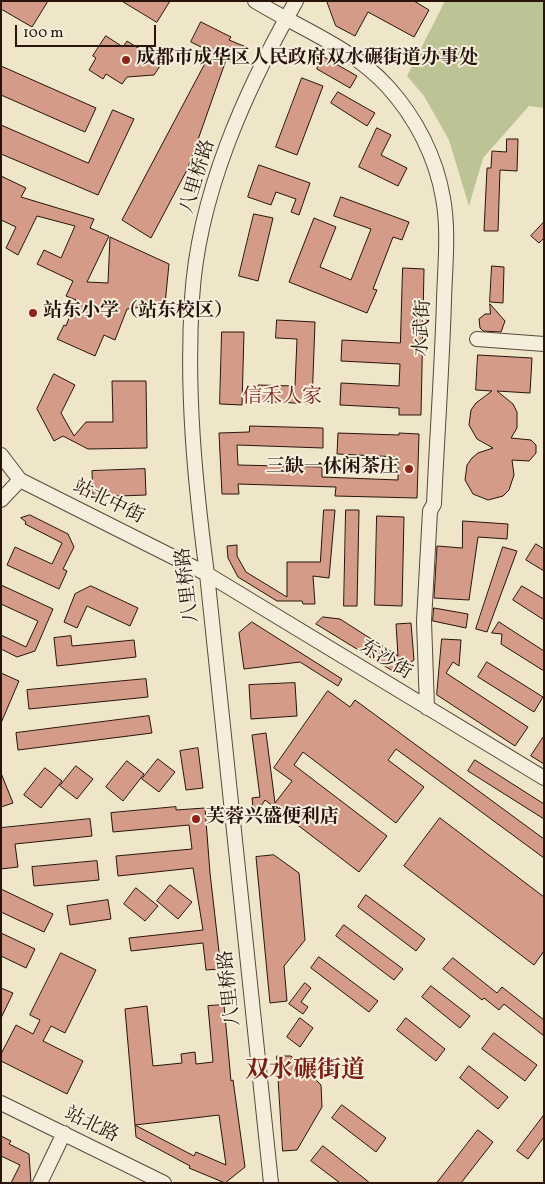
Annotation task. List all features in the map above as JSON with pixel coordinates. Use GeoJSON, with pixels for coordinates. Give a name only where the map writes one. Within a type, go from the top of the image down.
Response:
{"type":"FeatureCollection","features":[{"type":"Feature","properties":{"kind":"street","name":"水武街"},"geometry":{"type":"LineString","coordinates":[[255,1],[358,61],[388,87],[419,131],[432,157],[443,198],[446,249],[444,317],[434,504],[430,512],[424,621],[427,708]]}},
{"type":"Feature","properties":{"kind":"street","name":"八里桥路"},"geometry":{"type":"LineString","coordinates":[[271,1183],[207,574],[196,493],[189,390],[192,299],[202,233],[222,158],[249,92],[296,1]]}},
{"type":"Feature","properties":{"kind":"street"},"geometry":{"type":"LineString","coordinates":[[477,338],[544,344]]}},
{"type":"Feature","properties":{"kind":"street","name":"站北中街"},"geometry":{"type":"LineString","coordinates":[[1,455],[20,480],[207,574]]}},
{"type":"Feature","properties":{"kind":"street"},"geometry":{"type":"LineString","coordinates":[[1,500],[20,480]]}},
{"type":"Feature","properties":{"kind":"street","name":"东沙街"},"geometry":{"type":"LineString","coordinates":[[207,574],[544,778]]}},
{"type":"Feature","properties":{"kind":"street","name":"站北路"},"geometry":{"type":"LineString","coordinates":[[1,1103],[164,1183]]}},
{"type":"Feature","properties":{"kind":"street"},"geometry":{"type":"LineString","coordinates":[[40,1183],[64,1134]]}},
{"type":"Feature","properties":{"kind":"green space"},"geometry":{"type":"Polygon","coordinates":[[[445,1],[544,1],[544,108],[529,106],[483,158],[469,206],[449,140],[424,96],[407,76],[445,1]]]}},
{"type":"Feature","properties":{"kind":"building"},"geometry":{"type":"Polygon","coordinates":[[[1,1],[48,1],[32,27],[1,9],[1,1]]]}},
{"type":"Feature","properties":{"kind":"building"},"geometry":{"type":"Polygon","coordinates":[[[122,1],[170,1],[157,22],[122,1]]]}},
{"type":"Feature","properties":{"kind":"building"},"geometry":{"type":"Polygon","coordinates":[[[327,1],[414,1],[429,10],[414,37],[368,12],[355,36],[336,26],[327,1]]]}},
{"type":"Feature","properties":{"kind":"building"},"geometry":{"type":"Polygon","coordinates":[[[201,22],[231,37],[229,40],[246,47],[239,65],[226,60],[188,168],[151,238],[122,220],[211,52],[191,42],[201,22]]]}},
{"type":"Feature","properties":{"kind":"building","name":"成都市成华区人民政府双水碾街道办事处"},"geometry":{"type":"Polygon","coordinates":[[[106,36],[123,47],[127,41],[162,63],[154,75],[127,77],[122,84],[106,74],[103,79],[89,70],[96,58],[93,56],[106,36]]]}},
{"type":"Feature","properties":{"kind":"building"},"geometry":{"type":"Polygon","coordinates":[[[324,57],[357,76],[350,88],[317,69],[324,57]]]}},
{"type":"Feature","properties":{"kind":"building"},"geometry":{"type":"Polygon","coordinates":[[[1,66],[96,108],[85,132],[1,95],[1,66]]]}},
{"type":"Feature","properties":{"kind":"building"},"geometry":{"type":"Polygon","coordinates":[[[302,78],[323,86],[297,155],[276,147],[302,78]]]}},
{"type":"Feature","properties":{"kind":"building"},"geometry":{"type":"Polygon","coordinates":[[[338,92],[375,113],[367,126],[331,103],[338,92]]]}},
{"type":"Feature","properties":{"kind":"building"},"geometry":{"type":"Polygon","coordinates":[[[113,110],[134,119],[98,195],[1,154],[1,125],[88,163],[113,110]]]}},
{"type":"Feature","properties":{"kind":"building"},"geometry":{"type":"Polygon","coordinates":[[[377,128],[391,135],[381,155],[407,168],[398,186],[359,167],[377,128]]]}},
{"type":"Feature","properties":{"kind":"building"},"geometry":{"type":"Polygon","coordinates":[[[507,139],[518,139],[517,171],[500,170],[498,231],[484,231],[487,168],[491,168],[492,151],[506,152],[507,139]]]}},
{"type":"Feature","properties":{"kind":"building"},"geometry":{"type":"Polygon","coordinates":[[[259,165],[310,183],[299,215],[291,212],[296,199],[276,192],[271,205],[248,197],[259,165]]]}},
{"type":"Feature","properties":{"kind":"building"},"geometry":{"type":"Polygon","coordinates":[[[1,176],[26,188],[21,197],[94,219],[90,228],[109,236],[87,282],[108,283],[110,237],[169,264],[165,304],[127,309],[115,340],[104,335],[95,356],[57,339],[64,325],[66,326],[76,300],[66,296],[73,281],[37,264],[44,250],[61,258],[75,226],[37,216],[18,255],[6,248],[16,227],[1,220],[1,176]]]}},
{"type":"Feature","properties":{"kind":"building"},"geometry":{"type":"Polygon","coordinates":[[[341,197],[409,222],[402,240],[393,237],[373,289],[377,290],[367,313],[289,282],[314,218],[336,227],[320,267],[351,280],[371,229],[334,216],[341,197]]]}},
{"type":"Feature","properties":{"kind":"building"},"geometry":{"type":"Polygon","coordinates":[[[254,214],[273,218],[258,281],[239,276],[254,214]]]}},
{"type":"Feature","properties":{"kind":"building"},"geometry":{"type":"Polygon","coordinates":[[[544,222],[544,238],[539,243],[531,236],[544,222]]]}},
{"type":"Feature","properties":{"kind":"building"},"geometry":{"type":"Polygon","coordinates":[[[492,266],[504,267],[503,303],[490,302],[492,266]]]}},
{"type":"Feature","properties":{"kind":"building"},"geometry":{"type":"Polygon","coordinates":[[[403,268],[424,269],[421,415],[399,415],[399,408],[340,405],[341,383],[399,386],[400,364],[341,361],[342,340],[400,343],[403,268]]]}},
{"type":"Feature","properties":{"kind":"building"},"geometry":{"type":"Polygon","coordinates":[[[490,304],[505,321],[501,332],[483,331],[480,328],[479,319],[485,314],[490,314],[490,304]]]}},
{"type":"Feature","properties":{"kind":"building"},"geometry":{"type":"Polygon","coordinates":[[[277,320],[315,322],[312,404],[258,401],[258,385],[295,386],[297,339],[276,338],[277,320]]]}},
{"type":"Feature","properties":{"kind":"building"},"geometry":{"type":"Polygon","coordinates":[[[222,332],[244,332],[242,405],[220,404],[222,332]]]}},
{"type":"Feature","properties":{"kind":"building"},"geometry":{"type":"Polygon","coordinates":[[[478,355],[532,358],[530,393],[497,391],[513,404],[517,412],[517,428],[511,438],[531,440],[536,445],[536,453],[529,461],[512,460],[514,475],[509,490],[503,496],[488,500],[473,494],[465,480],[467,465],[472,458],[478,453],[493,448],[477,439],[469,425],[471,410],[476,403],[492,391],[476,390],[478,355]]]}},
{"type":"Feature","properties":{"kind":"building"},"geometry":{"type":"Polygon","coordinates":[[[54,374],[75,385],[61,413],[74,436],[86,422],[113,422],[112,381],[146,381],[147,448],[88,449],[63,436],[54,441],[37,409],[54,374]]]}},
{"type":"Feature","properties":{"kind":"building"},"geometry":{"type":"Polygon","coordinates":[[[250,426],[323,428],[323,448],[237,445],[238,465],[322,467],[322,477],[398,480],[398,457],[337,454],[338,433],[419,434],[417,498],[335,496],[336,487],[238,484],[239,494],[222,494],[219,433],[249,432],[250,426]]]}},
{"type":"Feature","properties":{"kind":"building"},"geometry":{"type":"Polygon","coordinates":[[[145,469],[146,495],[93,497],[92,471],[145,469]]]}},
{"type":"Feature","properties":{"kind":"building"},"geometry":{"type":"Polygon","coordinates":[[[324,510],[335,510],[329,578],[313,576],[315,604],[303,604],[302,601],[277,601],[238,577],[228,558],[227,546],[237,545],[237,556],[246,572],[287,597],[287,562],[320,562],[324,510]]]}},
{"type":"Feature","properties":{"kind":"building"},"geometry":{"type":"Polygon","coordinates":[[[346,510],[359,510],[357,606],[344,606],[346,510]]]}},
{"type":"Feature","properties":{"kind":"building"},"geometry":{"type":"Polygon","coordinates":[[[30,515],[68,534],[74,547],[63,569],[67,571],[59,589],[7,565],[15,547],[52,564],[62,543],[25,524],[26,522],[21,518],[30,515]]]}},
{"type":"Feature","properties":{"kind":"building"},"geometry":{"type":"Polygon","coordinates":[[[377,516],[404,517],[402,606],[375,605],[377,516]]]}},
{"type":"Feature","properties":{"kind":"building"},"geometry":{"type":"Polygon","coordinates":[[[463,521],[508,524],[507,539],[478,537],[469,600],[434,598],[437,546],[462,548],[463,521]]]}},
{"type":"Feature","properties":{"kind":"building"},"geometry":{"type":"Polygon","coordinates":[[[536,544],[544,549],[544,571],[526,560],[536,544]]]}},
{"type":"Feature","properties":{"kind":"building"},"geometry":{"type":"Polygon","coordinates":[[[503,547],[517,551],[487,632],[476,629],[503,547]]]}},
{"type":"Feature","properties":{"kind":"building"},"geometry":{"type":"Polygon","coordinates":[[[1,585],[53,609],[35,651],[17,657],[1,649],[1,635],[26,647],[38,621],[1,604],[1,585]]]}},
{"type":"Feature","properties":{"kind":"building"},"geometry":{"type":"Polygon","coordinates":[[[91,586],[138,608],[130,626],[87,606],[77,628],[64,622],[75,594],[91,586]]]}},
{"type":"Feature","properties":{"kind":"building"},"geometry":{"type":"Polygon","coordinates":[[[522,586],[544,599],[544,620],[513,600],[522,586]]]}},
{"type":"Feature","properties":{"kind":"building"},"geometry":{"type":"Polygon","coordinates":[[[434,608],[468,614],[466,628],[433,621],[434,608]]]}},
{"type":"Feature","properties":{"kind":"building"},"geometry":{"type":"Polygon","coordinates":[[[323,617],[340,619],[398,656],[396,624],[411,623],[414,660],[396,673],[316,624],[323,617]]]}},
{"type":"Feature","properties":{"kind":"building"},"geometry":{"type":"Polygon","coordinates":[[[252,622],[342,679],[338,686],[300,662],[244,669],[239,633],[252,622]]]}},
{"type":"Feature","properties":{"kind":"building"},"geometry":{"type":"Polygon","coordinates":[[[499,622],[544,651],[544,671],[501,644],[502,634],[492,633],[499,622]]]}},
{"type":"Feature","properties":{"kind":"building"},"geometry":{"type":"Polygon","coordinates":[[[71,636],[72,646],[134,640],[136,657],[57,666],[54,638],[71,636]]]}},
{"type":"Feature","properties":{"kind":"building"},"geometry":{"type":"Polygon","coordinates":[[[442,639],[461,640],[459,666],[453,662],[446,673],[528,727],[515,746],[437,695],[442,639]]]}},
{"type":"Feature","properties":{"kind":"building"},"geometry":{"type":"Polygon","coordinates":[[[487,662],[543,697],[534,712],[478,677],[487,662]]]}},
{"type":"Feature","properties":{"kind":"building"},"geometry":{"type":"Polygon","coordinates":[[[1,673],[19,681],[1,723],[1,673]]]}},
{"type":"Feature","properties":{"kind":"building"},"geometry":{"type":"Polygon","coordinates":[[[146,679],[148,697],[29,709],[27,690],[146,679]]]}},
{"type":"Feature","properties":{"kind":"building"},"geometry":{"type":"Polygon","coordinates":[[[295,683],[297,716],[251,719],[249,685],[295,683]]]}},
{"type":"Feature","properties":{"kind":"building"},"geometry":{"type":"Polygon","coordinates":[[[328,691],[350,707],[355,700],[544,839],[544,858],[396,749],[388,760],[424,787],[396,823],[303,752],[294,765],[387,836],[359,872],[265,800],[254,817],[252,798],[260,797],[252,735],[266,733],[275,803],[292,781],[274,768],[328,691]]]}},
{"type":"Feature","properties":{"kind":"building"},"geometry":{"type":"Polygon","coordinates":[[[149,716],[152,733],[18,750],[16,733],[149,716]]]}},
{"type":"Feature","properties":{"kind":"building"},"geometry":{"type":"Polygon","coordinates":[[[544,736],[544,764],[531,756],[544,736]]]}},
{"type":"Feature","properties":{"kind":"building"},"geometry":{"type":"Polygon","coordinates":[[[198,748],[203,788],[186,790],[180,751],[198,748]]]}},
{"type":"Feature","properties":{"kind":"building"},"geometry":{"type":"Polygon","coordinates":[[[158,759],[175,772],[159,792],[142,779],[158,759]]]}},
{"type":"Feature","properties":{"kind":"building"},"geometry":{"type":"Polygon","coordinates":[[[475,760],[544,804],[544,819],[468,771],[475,760]]]}},
{"type":"Feature","properties":{"kind":"building"},"geometry":{"type":"Polygon","coordinates":[[[127,761],[144,774],[123,801],[106,787],[127,761]]]}},
{"type":"Feature","properties":{"kind":"building"},"geometry":{"type":"Polygon","coordinates":[[[76,766],[93,779],[77,799],[60,786],[76,766]]]}},
{"type":"Feature","properties":{"kind":"building"},"geometry":{"type":"Polygon","coordinates":[[[45,768],[62,781],[41,808],[24,795],[45,768]]]}},
{"type":"Feature","properties":{"kind":"building"},"geometry":{"type":"Polygon","coordinates":[[[1,773],[13,803],[1,807],[1,773]]]}},
{"type":"Feature","properties":{"kind":"building"},"geometry":{"type":"Polygon","coordinates":[[[176,807],[176,810],[205,808],[221,969],[206,970],[203,943],[131,951],[129,938],[203,930],[193,868],[118,876],[116,856],[192,849],[189,825],[113,832],[111,813],[176,807]]]}},
{"type":"Feature","properties":{"kind":"building"},"geometry":{"type":"Polygon","coordinates":[[[440,818],[544,897],[544,951],[534,965],[404,866],[440,818]]]}},
{"type":"Feature","properties":{"kind":"building"},"geometry":{"type":"Polygon","coordinates":[[[90,819],[92,836],[15,844],[18,867],[1,869],[1,828],[90,819]]]}},
{"type":"Feature","properties":{"kind":"building"},"geometry":{"type":"Polygon","coordinates":[[[274,855],[299,873],[305,940],[284,966],[287,1001],[270,1003],[256,857],[274,855]]]}},
{"type":"Feature","properties":{"kind":"building"},"geometry":{"type":"Polygon","coordinates":[[[97,861],[99,880],[34,886],[32,867],[97,861]]]}},
{"type":"Feature","properties":{"kind":"building"},"geometry":{"type":"Polygon","coordinates":[[[170,885],[192,902],[178,919],[157,901],[170,885]]]}},
{"type":"Feature","properties":{"kind":"building"},"geometry":{"type":"Polygon","coordinates":[[[136,888],[158,906],[145,921],[124,904],[136,888]]]}},
{"type":"Feature","properties":{"kind":"building"},"geometry":{"type":"Polygon","coordinates":[[[1,889],[53,914],[44,932],[1,912],[1,889]]]}},
{"type":"Feature","properties":{"kind":"building"},"geometry":{"type":"Polygon","coordinates":[[[366,895],[425,939],[416,951],[358,907],[366,895]]]}},
{"type":"Feature","properties":{"kind":"building"},"geometry":{"type":"Polygon","coordinates":[[[108,900],[111,919],[70,925],[67,906],[108,900]]]}},
{"type":"Feature","properties":{"kind":"building"},"geometry":{"type":"Polygon","coordinates":[[[344,925],[403,969],[394,980],[336,936],[344,925]]]}},
{"type":"Feature","properties":{"kind":"building"},"geometry":{"type":"Polygon","coordinates":[[[1,933],[35,949],[26,968],[1,956],[1,933]]]}},
{"type":"Feature","properties":{"kind":"building"},"geometry":{"type":"Polygon","coordinates":[[[61,953],[96,970],[65,1033],[51,1026],[43,1041],[83,1061],[67,1094],[1,1061],[1,1054],[16,1025],[33,1034],[40,1020],[30,1015],[61,953]]]}},
{"type":"Feature","properties":{"kind":"building"},"geometry":{"type":"Polygon","coordinates":[[[319,957],[378,1001],[369,1012],[311,968],[319,957]]]}},
{"type":"Feature","properties":{"kind":"building"},"geometry":{"type":"Polygon","coordinates":[[[453,958],[497,993],[502,987],[544,1020],[544,1036],[504,1004],[499,1010],[484,998],[482,1000],[443,969],[453,958]]]}},
{"type":"Feature","properties":{"kind":"building"},"geometry":{"type":"Polygon","coordinates":[[[305,983],[311,988],[301,1002],[308,1007],[303,1014],[289,1004],[305,983]]]}},
{"type":"Feature","properties":{"kind":"building"},"geometry":{"type":"Polygon","coordinates":[[[431,986],[470,1016],[460,1028],[422,997],[431,986]]]}},
{"type":"Feature","properties":{"kind":"building"},"geometry":{"type":"Polygon","coordinates":[[[1,988],[13,993],[1,1018],[1,988]]]}},
{"type":"Feature","properties":{"kind":"building"},"geometry":{"type":"Polygon","coordinates":[[[224,1005],[231,1081],[233,1080],[245,1167],[225,1183],[189,1168],[190,1166],[136,1137],[125,1009],[147,1006],[153,1066],[182,1063],[181,1054],[195,1052],[196,1064],[213,1062],[208,1006],[224,1005]],[[219,1115],[135,1125],[194,1156],[196,1152],[226,1165],[219,1115]]]}},
{"type":"Feature","properties":{"kind":"building"},"geometry":{"type":"Polygon","coordinates":[[[300,1018],[313,1028],[300,1047],[287,1037],[300,1018]]]}},
{"type":"Feature","properties":{"kind":"building"},"geometry":{"type":"Polygon","coordinates":[[[406,1018],[445,1049],[436,1061],[397,1030],[406,1018]]]}},
{"type":"Feature","properties":{"kind":"building"},"geometry":{"type":"Polygon","coordinates":[[[494,1033],[537,1065],[525,1081],[482,1049],[494,1033]]]}},
{"type":"Feature","properties":{"kind":"building"},"geometry":{"type":"Polygon","coordinates":[[[277,1056],[291,1056],[321,1085],[322,1107],[297,1150],[283,1151],[277,1056]]]}},
{"type":"Feature","properties":{"kind":"building"},"geometry":{"type":"Polygon","coordinates":[[[469,1066],[508,1097],[498,1109],[460,1078],[469,1066]]]}},
{"type":"Feature","properties":{"kind":"building"},"geometry":{"type":"Polygon","coordinates":[[[342,1105],[386,1138],[376,1152],[332,1118],[342,1105]]]}},
{"type":"Feature","properties":{"kind":"building"},"geometry":{"type":"Polygon","coordinates":[[[544,1115],[544,1137],[528,1159],[517,1151],[544,1115]]]}},
{"type":"Feature","properties":{"kind":"building"},"geometry":{"type":"Polygon","coordinates":[[[478,1130],[493,1142],[461,1183],[437,1183],[478,1130]]]}},
{"type":"Feature","properties":{"kind":"building"},"geometry":{"type":"Polygon","coordinates":[[[1,1136],[11,1141],[9,1144],[29,1154],[31,1183],[11,1183],[20,1165],[1,1156],[1,1136]]]}},
{"type":"Feature","properties":{"kind":"building"},"geometry":{"type":"Polygon","coordinates":[[[323,1146],[370,1183],[340,1183],[311,1161],[323,1146]]]}},
{"type":"Feature","properties":{"kind":"place","name":"成都市成华区人民政府双水碾街道办事处"},"geometry":{"type":"Point","coordinates":[126,60]}},
{"type":"Feature","properties":{"kind":"place","name":"站东小学（站东校区）"},"geometry":{"type":"Point","coordinates":[33,313]}},
{"type":"Feature","properties":{"kind":"place","name":"三缺一休闲茶庄"},"geometry":{"type":"Point","coordinates":[409,469]}},
{"type":"Feature","properties":{"kind":"place","name":"芙蓉兴盛便利店"},"geometry":{"type":"Point","coordinates":[196,819]}},
{"type":"Feature","properties":{"kind":"district","name":"信禾人家"},"geometry":{"type":"Point","coordinates":[282,398]}},
{"type":"Feature","properties":{"kind":"district","name":"双水碾街道"},"geometry":{"type":"Point","coordinates":[305,1073]}}]}
